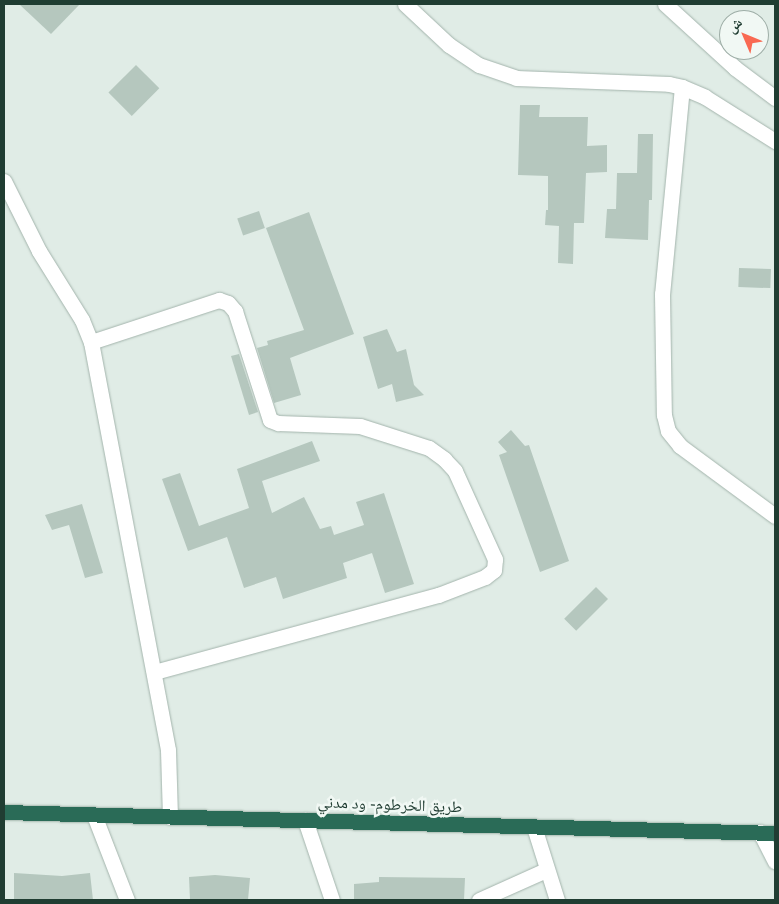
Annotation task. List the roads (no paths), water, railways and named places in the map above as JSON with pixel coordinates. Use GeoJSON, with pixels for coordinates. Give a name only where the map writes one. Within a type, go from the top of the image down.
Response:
{"type":"FeatureCollection","features":[{"type":"Feature","properties":{"kind":"highway","name":"طريق الخرطوم - ود مدني"},"geometry":{"type":"LineString","coordinates":[[6,809],[94,815],[775,833]]}},
{"type":"Feature","properties":{"kind":"street"},"geometry":{"type":"LineString","coordinates":[[405,4],[449,45],[478,65],[516,78],[669,84],[682,87],[705,96],[775,142]]}},
{"type":"Feature","properties":{"kind":"street"},"geometry":{"type":"LineString","coordinates":[[665,4],[735,68],[775,98]]}},
{"type":"Feature","properties":{"kind":"street"},"geometry":{"type":"LineString","coordinates":[[682,87],[662,294],[664,415],[668,431],[680,446],[775,516]]}},
{"type":"Feature","properties":{"kind":"street"},"geometry":{"type":"LineString","coordinates":[[4,181],[39,251],[82,320],[91,342],[118,494],[168,750],[170,817]]}},
{"type":"Feature","properties":{"kind":"street"},"geometry":{"type":"LineString","coordinates":[[91,342],[219,300],[228,303],[235,311],[270,420],[278,423],[360,426],[429,448],[444,459],[455,472],[495,560],[494,570],[486,577],[438,595],[154,672]]}},
{"type":"Feature","properties":{"kind":"street"},"geometry":{"type":"LineString","coordinates":[[94,815],[127,900]]}},
{"type":"Feature","properties":{"kind":"street"},"geometry":{"type":"LineString","coordinates":[[305,820],[332,900]]}},
{"type":"Feature","properties":{"kind":"street"},"geometry":{"type":"LineString","coordinates":[[534,827],[557,900]]}},
{"type":"Feature","properties":{"kind":"street"},"geometry":{"type":"LineString","coordinates":[[760,832],[775,861]]}},
{"type":"Feature","properties":{"kind":"street"},"geometry":{"type":"LineString","coordinates":[[479,900],[546,870]]}}]}
